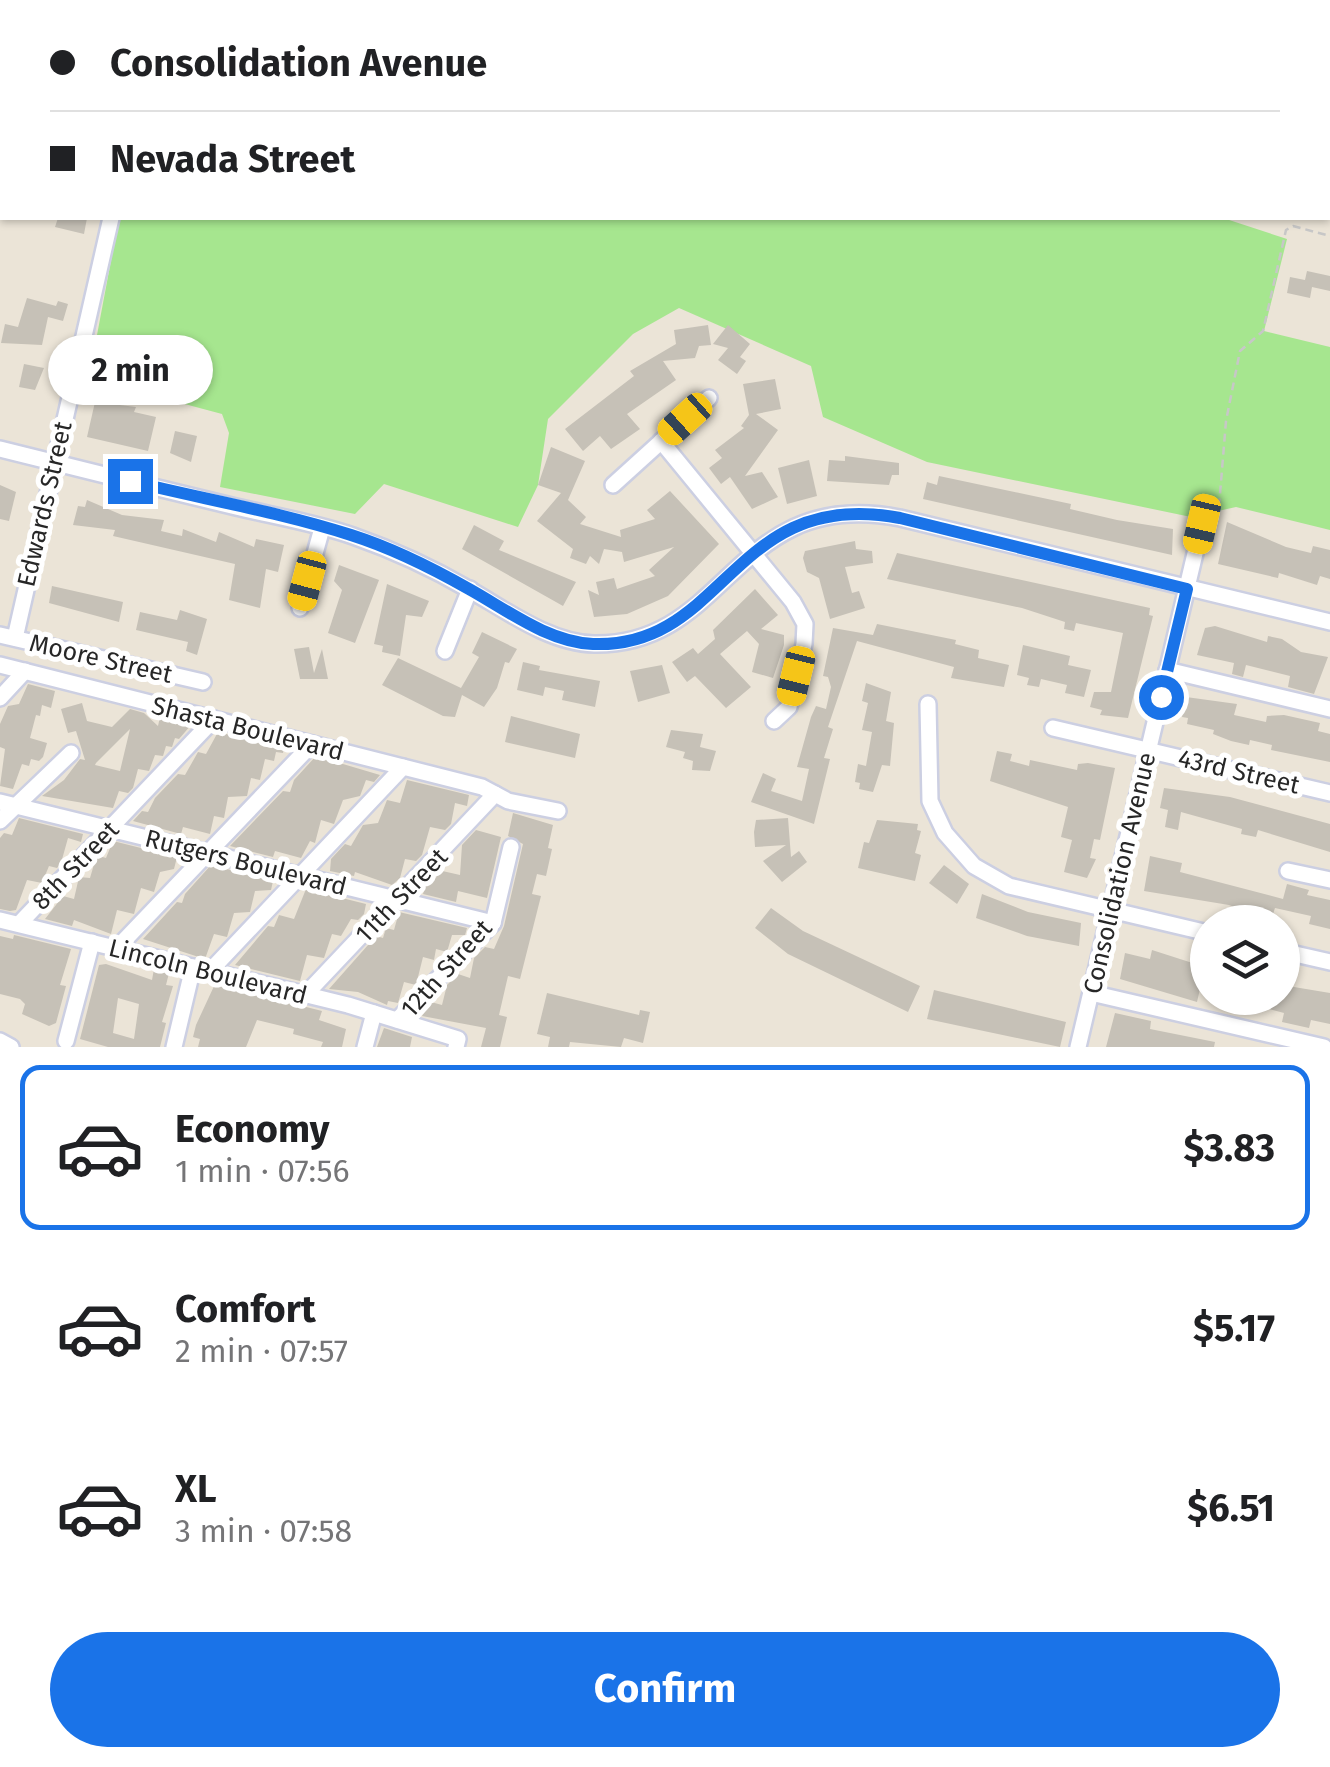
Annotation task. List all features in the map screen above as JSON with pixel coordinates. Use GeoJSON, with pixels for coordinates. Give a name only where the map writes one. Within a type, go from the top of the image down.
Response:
{"type":"FeatureCollection","features":[{"type":"Feature","properties":{"kind":"street","name":"Edwards Street"},"geometry":{"type":"LineString","coordinates":[[8,636],[111,220]]}},
{"type":"Feature","properties":{"kind":"street"},"geometry":{"type":"LineString","coordinates":[[613,486],[709,398]]}},
{"type":"Feature","properties":{"kind":"street"},"geometry":{"type":"LineString","coordinates":[[661,441],[753,550],[805,624],[788,707],[774,720]]}},
{"type":"Feature","properties":{"kind":"street"},"geometry":{"type":"LineString","coordinates":[[0,450],[322,528],[393,552],[561,637],[591,644],[624,642],[655,634],[688,615],[753,550],[812,518],[870,512],[1330,622]]}},
{"type":"Feature","properties":{"kind":"street","name":"Consolidation Avenue"},"geometry":{"type":"LineString","coordinates":[[1078,1047],[1202,524]]}},
{"type":"Feature","properties":{"kind":"street"},"geometry":{"type":"LineString","coordinates":[[300,608],[322,528]]}},
{"type":"Feature","properties":{"kind":"street"},"geometry":{"type":"LineString","coordinates":[[445,651],[470,589]]}},
{"type":"Feature","properties":{"kind":"street","name":"Moore Street"},"geometry":{"type":"LineString","coordinates":[[8,636],[203,682]]}},
{"type":"Feature","properties":{"kind":"street","name":"Shasta Boulevard"},"geometry":{"type":"LineString","coordinates":[[0,665],[403,767],[558,811]]}},
{"type":"Feature","properties":{"kind":"street"},"geometry":{"type":"LineString","coordinates":[[1167,670],[1330,710]]}},
{"type":"Feature","properties":{"kind":"street"},"geometry":{"type":"LineString","coordinates":[[0,698],[25,671]]}},
{"type":"Feature","properties":{"kind":"street"},"geometry":{"type":"LineString","coordinates":[[928,704],[927,785],[936,818],[960,852],[982,872],[1009,886],[1190,930]]}},
{"type":"Feature","properties":{"kind":"street","name":"8th Street"},"geometry":{"type":"LineString","coordinates":[[19,924],[214,719]]}},
{"type":"Feature","properties":{"kind":"street","name":"43rd Street"},"geometry":{"type":"LineString","coordinates":[[1053,728],[1330,793]]}},
{"type":"Feature","properties":{"kind":"street"},"geometry":{"type":"LineString","coordinates":[[116,948],[312,744]]}},
{"type":"Feature","properties":{"kind":"street"},"geometry":{"type":"LineString","coordinates":[[0,820],[7,803],[71,753]]}},
{"type":"Feature","properties":{"kind":"street"},"geometry":{"type":"LineString","coordinates":[[210,972],[403,767]]}},
{"type":"Feature","properties":{"kind":"street","name":"11th Street"},"geometry":{"type":"LineString","coordinates":[[305,995],[494,794]]}},
{"type":"Feature","properties":{"kind":"street","name":"Rutgers Boulevard"},"geometry":{"type":"LineString","coordinates":[[7,803],[493,922]]}},
{"type":"Feature","properties":{"kind":"street","name":"12th Street"},"geometry":{"type":"LineString","coordinates":[[456,1047],[458,1040],[396,1020],[493,922],[511,848]]}},
{"type":"Feature","properties":{"kind":"street"},"geometry":{"type":"LineString","coordinates":[[1288,871],[1330,880]]}},
{"type":"Feature","properties":{"kind":"street","name":"Lincoln Boulevard"},"geometry":{"type":"LineString","coordinates":[[0,920],[396,1020]]}},
{"type":"Feature","properties":{"kind":"street"},"geometry":{"type":"LineString","coordinates":[[66,1041],[92,942]]}},
{"type":"Feature","properties":{"kind":"street"},"geometry":{"type":"LineString","coordinates":[[1300,955],[1330,962]]}},
{"type":"Feature","properties":{"kind":"street"},"geometry":{"type":"LineString","coordinates":[[174,1047],[193,967]]}},
{"type":"Feature","properties":{"kind":"street"},"geometry":{"type":"LineString","coordinates":[[1091,993],[1324,1047]]}},
{"type":"Feature","properties":{"kind":"street"},"geometry":{"type":"LineString","coordinates":[[365,1047],[374,1013]]}},
{"type":"Feature","properties":{"kind":"street"},"geometry":{"type":"LineString","coordinates":[[0,1041],[11,1047]]}},
{"type":"Feature","properties":{"kind":"path"},"geometry":{"type":"LineString","coordinates":[[1202,524],[1218,511],[1226,421],[1240,351],[1263,331],[1286,230],[1293,226],[1330,236]]}},
{"type":"Feature","properties":{"kind":"green space"},"geometry":{"type":"Polygon","coordinates":[[[119,220],[1229,220],[1287,239],[1264,331],[1330,347],[1330,530],[1236,507],[1191,517],[927,462],[823,417],[811,366],[679,308],[633,334],[548,419],[538,485],[518,527],[384,484],[355,514],[220,487],[229,433],[222,414],[106,383],[91,367],[119,220]]]}},
{"type":"Feature","properties":{"kind":"building"},"geometry":{"type":"Polygon","coordinates":[[[57,220],[87,220],[84,234],[55,227],[57,220]]]}},
{"type":"Feature","properties":{"kind":"building"},"geometry":{"type":"Polygon","coordinates":[[[1307,271],[1330,276],[1330,291],[1312,287],[1310,298],[1287,293],[1290,277],[1305,280],[1307,271]]]}},
{"type":"Feature","properties":{"kind":"building"},"geometry":{"type":"Polygon","coordinates":[[[27,298],[56,306],[58,301],[68,304],[63,321],[48,317],[42,345],[1,343],[5,324],[18,327],[27,298]]]}},
{"type":"Feature","properties":{"kind":"building"},"geometry":{"type":"Polygon","coordinates":[[[708,325],[711,345],[699,346],[695,358],[663,361],[676,380],[627,414],[640,429],[611,449],[600,436],[583,451],[565,429],[634,376],[630,371],[676,344],[674,330],[708,325]]]}},
{"type":"Feature","properties":{"kind":"building"},"geometry":{"type":"Polygon","coordinates":[[[728,325],[750,344],[740,357],[746,361],[737,374],[718,360],[728,348],[713,344],[728,325]]]}},
{"type":"Feature","properties":{"kind":"building"},"geometry":{"type":"Polygon","coordinates":[[[24,364],[44,368],[35,390],[19,387],[24,364]]]}},
{"type":"Feature","properties":{"kind":"building"},"geometry":{"type":"Polygon","coordinates":[[[775,379],[781,409],[756,414],[778,430],[745,476],[762,472],[778,497],[752,509],[730,477],[721,484],[709,468],[722,458],[715,450],[744,428],[741,426],[749,415],[743,384],[775,379]]]}},
{"type":"Feature","properties":{"kind":"building"},"geometry":{"type":"Polygon","coordinates":[[[95,402],[136,407],[134,412],[156,417],[148,451],[87,437],[95,402]]]}},
{"type":"Feature","properties":{"kind":"building"},"geometry":{"type":"Polygon","coordinates":[[[175,431],[197,436],[191,462],[170,453],[175,431]]]}},
{"type":"Feature","properties":{"kind":"building"},"geometry":{"type":"Polygon","coordinates":[[[551,447],[585,461],[568,500],[586,517],[580,524],[621,537],[620,530],[655,519],[647,510],[670,491],[719,544],[668,596],[627,614],[594,617],[588,590],[599,595],[596,582],[614,578],[617,589],[655,576],[649,570],[674,547],[624,562],[622,552],[604,549],[599,564],[590,556],[586,564],[570,558],[573,549],[537,521],[561,493],[538,485],[551,447]]]}},
{"type":"Feature","properties":{"kind":"building"},"geometry":{"type":"Polygon","coordinates":[[[845,456],[899,463],[899,475],[892,475],[889,485],[827,481],[829,460],[845,461],[845,456]]]}},
{"type":"Feature","properties":{"kind":"building"},"geometry":{"type":"Polygon","coordinates":[[[809,460],[817,496],[787,504],[778,468],[809,460]]]}},
{"type":"Feature","properties":{"kind":"building"},"geometry":{"type":"Polygon","coordinates":[[[939,476],[1071,504],[1070,509],[1117,520],[1173,529],[1172,555],[923,499],[927,482],[937,485],[939,476]]]}},
{"type":"Feature","properties":{"kind":"building"},"geometry":{"type":"Polygon","coordinates":[[[0,485],[16,492],[9,521],[0,519],[0,485]]]}},
{"type":"Feature","properties":{"kind":"building"},"geometry":{"type":"Polygon","coordinates":[[[87,500],[122,515],[164,520],[161,531],[182,536],[183,529],[216,542],[219,532],[254,547],[256,539],[284,545],[278,572],[266,569],[260,608],[229,600],[235,564],[113,536],[115,530],[73,525],[78,506],[85,507],[87,500]]]}},
{"type":"Feature","properties":{"kind":"building"},"geometry":{"type":"Polygon","coordinates":[[[1227,522],[1286,547],[1311,553],[1313,546],[1330,550],[1330,579],[1320,576],[1317,585],[1279,573],[1278,578],[1218,564],[1227,522]]]}},
{"type":"Feature","properties":{"kind":"building"},"geometry":{"type":"Polygon","coordinates":[[[474,525],[504,541],[499,550],[576,582],[563,606],[462,549],[474,525]]]}},
{"type":"Feature","properties":{"kind":"building"},"geometry":{"type":"Polygon","coordinates":[[[855,541],[856,549],[872,551],[873,563],[845,567],[852,593],[859,591],[865,608],[830,619],[819,578],[807,572],[805,551],[855,541]]]}},
{"type":"Feature","properties":{"kind":"building"},"geometry":{"type":"Polygon","coordinates":[[[897,553],[1150,608],[1149,615],[1153,616],[1128,718],[1100,715],[1102,710],[1090,707],[1094,692],[1111,692],[1123,633],[1076,623],[1074,631],[1064,629],[1065,622],[1022,608],[887,579],[897,553]]]}},
{"type":"Feature","properties":{"kind":"building"},"geometry":{"type":"Polygon","coordinates":[[[339,565],[379,580],[355,643],[328,633],[342,590],[334,581],[339,565]]]}},
{"type":"Feature","properties":{"kind":"building"},"geometry":{"type":"Polygon","coordinates":[[[387,584],[429,601],[422,617],[406,615],[400,656],[382,652],[383,646],[374,644],[387,584]]]}},
{"type":"Feature","properties":{"kind":"building"},"geometry":{"type":"Polygon","coordinates":[[[52,586],[123,602],[119,622],[49,603],[52,586]]]}},
{"type":"Feature","properties":{"kind":"building"},"geometry":{"type":"Polygon","coordinates":[[[755,589],[778,615],[761,629],[784,635],[784,645],[773,678],[752,672],[759,644],[747,631],[720,654],[751,687],[726,708],[695,676],[687,682],[672,662],[693,648],[698,654],[715,639],[713,630],[755,589]]]}},
{"type":"Feature","properties":{"kind":"building"},"geometry":{"type":"Polygon","coordinates":[[[180,610],[207,619],[197,655],[186,651],[188,642],[136,630],[140,612],[177,620],[180,610]]]}},
{"type":"Feature","properties":{"kind":"building"},"geometry":{"type":"Polygon","coordinates":[[[877,624],[956,640],[955,644],[979,650],[978,658],[1009,665],[1004,687],[951,678],[954,667],[857,641],[828,727],[833,729],[824,758],[830,759],[814,824],[751,802],[763,773],[776,779],[771,791],[802,801],[809,769],[797,767],[816,706],[826,709],[831,687],[828,677],[823,676],[833,628],[873,635],[877,624]]]}},
{"type":"Feature","properties":{"kind":"building"},"geometry":{"type":"Polygon","coordinates":[[[1215,626],[1267,642],[1268,636],[1282,639],[1301,652],[1328,657],[1314,694],[1288,687],[1290,676],[1246,665],[1243,677],[1232,674],[1234,663],[1197,655],[1205,628],[1215,626]]]}},
{"type":"Feature","properties":{"kind":"building"},"geometry":{"type":"Polygon","coordinates":[[[482,632],[517,649],[509,663],[505,662],[497,688],[484,707],[462,695],[455,717],[443,716],[382,685],[398,658],[461,688],[479,657],[472,653],[482,632]]]}},
{"type":"Feature","properties":{"kind":"building"},"geometry":{"type":"Polygon","coordinates":[[[1023,645],[1070,656],[1068,665],[1091,670],[1084,697],[1065,693],[1067,685],[1041,679],[1039,687],[1027,685],[1029,678],[1017,675],[1023,645]]]}},
{"type":"Feature","properties":{"kind":"building"},"geometry":{"type":"Polygon","coordinates":[[[309,647],[314,673],[322,649],[328,679],[300,679],[294,649],[309,647]]]}},
{"type":"Feature","properties":{"kind":"building"},"geometry":{"type":"Polygon","coordinates":[[[523,662],[540,666],[539,670],[600,681],[595,707],[562,700],[564,691],[545,687],[543,696],[517,690],[523,662]]]}},
{"type":"Feature","properties":{"kind":"building"},"geometry":{"type":"Polygon","coordinates":[[[662,665],[670,693],[638,702],[630,671],[662,665]]]}},
{"type":"Feature","properties":{"kind":"building"},"geometry":{"type":"Polygon","coordinates":[[[866,683],[891,692],[886,721],[894,723],[890,766],[882,765],[873,792],[859,789],[860,783],[855,782],[858,764],[866,766],[872,732],[862,730],[868,703],[862,701],[866,683]]]}},
{"type":"Feature","properties":{"kind":"building"},"geometry":{"type":"Polygon","coordinates":[[[28,684],[55,691],[51,708],[42,705],[40,716],[36,715],[30,738],[47,743],[43,757],[39,761],[31,759],[29,766],[22,764],[13,789],[0,786],[5,749],[0,747],[0,724],[8,706],[19,704],[28,684]]]}},
{"type":"Feature","properties":{"kind":"building"},"geometry":{"type":"Polygon","coordinates":[[[1186,697],[1237,704],[1234,715],[1266,722],[1267,716],[1284,715],[1320,723],[1318,731],[1330,734],[1330,762],[1271,750],[1272,745],[1250,740],[1249,745],[1231,741],[1213,734],[1214,730],[1187,724],[1188,718],[1182,717],[1186,697]]]}},
{"type":"Feature","properties":{"kind":"building"},"geometry":{"type":"Polygon","coordinates":[[[82,703],[87,721],[112,727],[130,709],[144,713],[158,726],[160,717],[191,725],[179,739],[175,738],[172,747],[166,746],[163,756],[155,755],[149,771],[138,769],[133,788],[128,793],[119,791],[113,808],[42,796],[64,780],[80,759],[85,760],[76,731],[68,733],[61,709],[82,703]],[[130,729],[95,765],[120,771],[130,729]]]}},
{"type":"Feature","properties":{"kind":"building"},"geometry":{"type":"Polygon","coordinates":[[[511,716],[580,734],[575,758],[505,742],[511,716]]]}},
{"type":"Feature","properties":{"kind":"building"},"geometry":{"type":"Polygon","coordinates":[[[671,730],[703,734],[700,747],[716,751],[710,771],[692,770],[693,761],[683,758],[685,752],[666,747],[671,730]]]}},
{"type":"Feature","properties":{"kind":"building"},"geometry":{"type":"Polygon","coordinates":[[[218,732],[284,748],[283,753],[276,752],[274,761],[265,759],[260,780],[251,778],[247,796],[228,797],[224,818],[214,816],[210,834],[183,827],[181,834],[133,821],[142,811],[148,812],[155,798],[178,774],[185,775],[198,752],[206,754],[218,732]]]}},
{"type":"Feature","properties":{"kind":"building"},"geometry":{"type":"Polygon","coordinates":[[[997,751],[1012,754],[1010,761],[1029,766],[1030,760],[1077,770],[1078,764],[1088,763],[1115,768],[1100,840],[1094,839],[1090,858],[1096,859],[1087,878],[1064,872],[1072,840],[1061,837],[1068,807],[990,781],[997,751]]]}},
{"type":"Feature","properties":{"kind":"building"},"geometry":{"type":"Polygon","coordinates":[[[316,756],[380,775],[374,782],[366,780],[360,796],[343,800],[334,824],[321,820],[315,843],[310,841],[301,858],[275,851],[273,857],[230,846],[283,791],[290,792],[294,780],[316,756]]]}},
{"type":"Feature","properties":{"kind":"building"},"geometry":{"type":"Polygon","coordinates":[[[407,780],[469,795],[467,806],[455,803],[451,824],[445,830],[430,827],[422,855],[416,861],[405,859],[400,878],[392,885],[355,872],[354,876],[330,871],[331,859],[345,844],[351,846],[363,825],[378,823],[387,800],[400,803],[407,780]]]}},
{"type":"Feature","properties":{"kind":"building"},"geometry":{"type":"Polygon","coordinates":[[[1164,788],[1230,797],[1330,824],[1330,852],[1258,830],[1256,837],[1241,834],[1242,829],[1181,812],[1178,830],[1165,827],[1168,810],[1160,808],[1164,788]]]}},
{"type":"Feature","properties":{"kind":"building"},"geometry":{"type":"Polygon","coordinates":[[[513,813],[553,825],[548,848],[552,849],[546,876],[537,874],[532,894],[541,896],[520,979],[508,976],[499,1015],[507,1017],[500,1047],[481,1047],[486,1028],[422,1016],[431,1002],[442,1005],[447,985],[458,974],[470,978],[474,958],[485,947],[494,949],[504,926],[523,844],[508,836],[513,813]]]}},
{"type":"Feature","properties":{"kind":"building"},"geometry":{"type":"Polygon","coordinates":[[[19,818],[83,834],[81,842],[68,838],[61,863],[57,868],[49,866],[42,883],[27,880],[16,910],[10,911],[0,909],[0,838],[4,833],[12,835],[19,818]]]}},
{"type":"Feature","properties":{"kind":"building"},"geometry":{"type":"Polygon","coordinates":[[[788,818],[791,857],[799,851],[807,862],[782,882],[763,861],[786,845],[755,847],[754,832],[756,820],[788,818]]]}},
{"type":"Feature","properties":{"kind":"building"},"geometry":{"type":"Polygon","coordinates":[[[877,820],[918,824],[917,830],[921,831],[915,853],[921,855],[915,881],[858,868],[864,842],[869,843],[877,820]]]}},
{"type":"Feature","properties":{"kind":"building"},"geometry":{"type":"Polygon","coordinates":[[[476,830],[501,837],[487,898],[458,891],[456,902],[423,894],[438,870],[460,875],[462,845],[476,830]]]}},
{"type":"Feature","properties":{"kind":"building"},"geometry":{"type":"Polygon","coordinates":[[[113,841],[177,857],[174,869],[160,872],[154,892],[141,888],[134,914],[117,910],[111,934],[74,920],[72,926],[45,919],[63,896],[74,899],[79,877],[90,878],[95,861],[99,856],[106,858],[113,841]]]}},
{"type":"Feature","properties":{"kind":"building"},"geometry":{"type":"Polygon","coordinates":[[[1150,856],[1182,863],[1180,872],[1283,899],[1287,884],[1309,890],[1307,895],[1330,900],[1330,929],[1309,924],[1311,916],[1300,914],[1300,905],[1229,905],[1144,891],[1150,856]]]}},
{"type":"Feature","properties":{"kind":"building"},"geometry":{"type":"Polygon","coordinates":[[[211,865],[273,881],[271,890],[255,891],[250,912],[234,913],[227,937],[214,934],[205,959],[143,939],[177,902],[182,903],[185,894],[211,865]]]}},
{"type":"Feature","properties":{"kind":"building"},"geometry":{"type":"Polygon","coordinates":[[[944,865],[969,884],[957,904],[929,883],[944,865]]]}},
{"type":"Feature","properties":{"kind":"building"},"geometry":{"type":"Polygon","coordinates":[[[306,889],[366,904],[364,914],[358,920],[351,919],[341,936],[332,934],[324,958],[307,955],[300,981],[235,965],[268,926],[274,927],[279,915],[294,919],[306,889]]]}},
{"type":"Feature","properties":{"kind":"building"},"geometry":{"type":"Polygon","coordinates":[[[982,894],[1028,912],[1081,923],[1079,946],[1027,936],[976,918],[982,894]]]}},
{"type":"Feature","properties":{"kind":"building"},"geometry":{"type":"Polygon","coordinates":[[[771,908],[803,931],[920,986],[908,1012],[788,954],[755,928],[771,908]]]}},
{"type":"Feature","properties":{"kind":"building"},"geometry":{"type":"Polygon","coordinates":[[[399,912],[467,928],[465,935],[452,935],[447,952],[436,949],[434,960],[423,957],[416,985],[404,982],[398,1003],[388,1001],[387,1005],[358,992],[329,989],[376,936],[383,938],[386,928],[394,930],[399,912]]]}},
{"type":"Feature","properties":{"kind":"building"},"geometry":{"type":"Polygon","coordinates":[[[14,935],[71,949],[60,985],[66,986],[56,1023],[49,1026],[22,1014],[25,1004],[20,999],[0,994],[0,936],[13,939],[14,935]]]}},
{"type":"Feature","properties":{"kind":"building"},"geometry":{"type":"Polygon","coordinates":[[[1152,950],[1190,962],[1190,1000],[1120,979],[1125,953],[1150,959],[1152,950]]]}},
{"type":"Feature","properties":{"kind":"building"},"geometry":{"type":"Polygon","coordinates":[[[99,965],[152,980],[154,969],[169,973],[166,985],[173,986],[162,1022],[166,1023],[160,1047],[108,1047],[80,1039],[99,965]],[[118,998],[113,1033],[134,1039],[139,1004],[118,998]]]}},
{"type":"Feature","properties":{"kind":"building"},"geometry":{"type":"Polygon","coordinates":[[[215,984],[322,1011],[319,1020],[346,1029],[342,1047],[321,1047],[323,1042],[293,1034],[294,1029],[257,1020],[246,1047],[198,1047],[200,1039],[193,1037],[196,1025],[215,984]]]}},
{"type":"Feature","properties":{"kind":"building"},"geometry":{"type":"Polygon","coordinates":[[[1300,988],[1330,993],[1330,1024],[1311,1020],[1309,1028],[1282,1022],[1284,1015],[1300,1015],[1300,988]]]}},
{"type":"Feature","properties":{"kind":"building"},"geometry":{"type":"Polygon","coordinates":[[[934,990],[1066,1022],[1060,1047],[927,1019],[934,990]]]}},
{"type":"Feature","properties":{"kind":"building"},"geometry":{"type":"Polygon","coordinates":[[[547,993],[639,1015],[640,1010],[650,1012],[643,1043],[624,1038],[621,1047],[570,1042],[569,1047],[548,1047],[550,1037],[537,1034],[547,993]]]}},
{"type":"Feature","properties":{"kind":"building"},"geometry":{"type":"Polygon","coordinates":[[[1115,1013],[1151,1021],[1150,1029],[1215,1042],[1214,1047],[1106,1047],[1115,1013]]]}},
{"type":"Feature","properties":{"kind":"building"},"geometry":{"type":"Polygon","coordinates":[[[384,1028],[412,1037],[410,1047],[377,1047],[384,1028]]]}},
{"type":"Feature","properties":{"kind":"route"},"geometry":{"type":"LineString","coordinates":[[130,481],[352,535],[426,567],[531,624],[591,644],[624,642],[655,634],[688,615],[753,550],[812,518],[840,512],[870,512],[900,518],[1187,589],[1161,697]]}}]}
